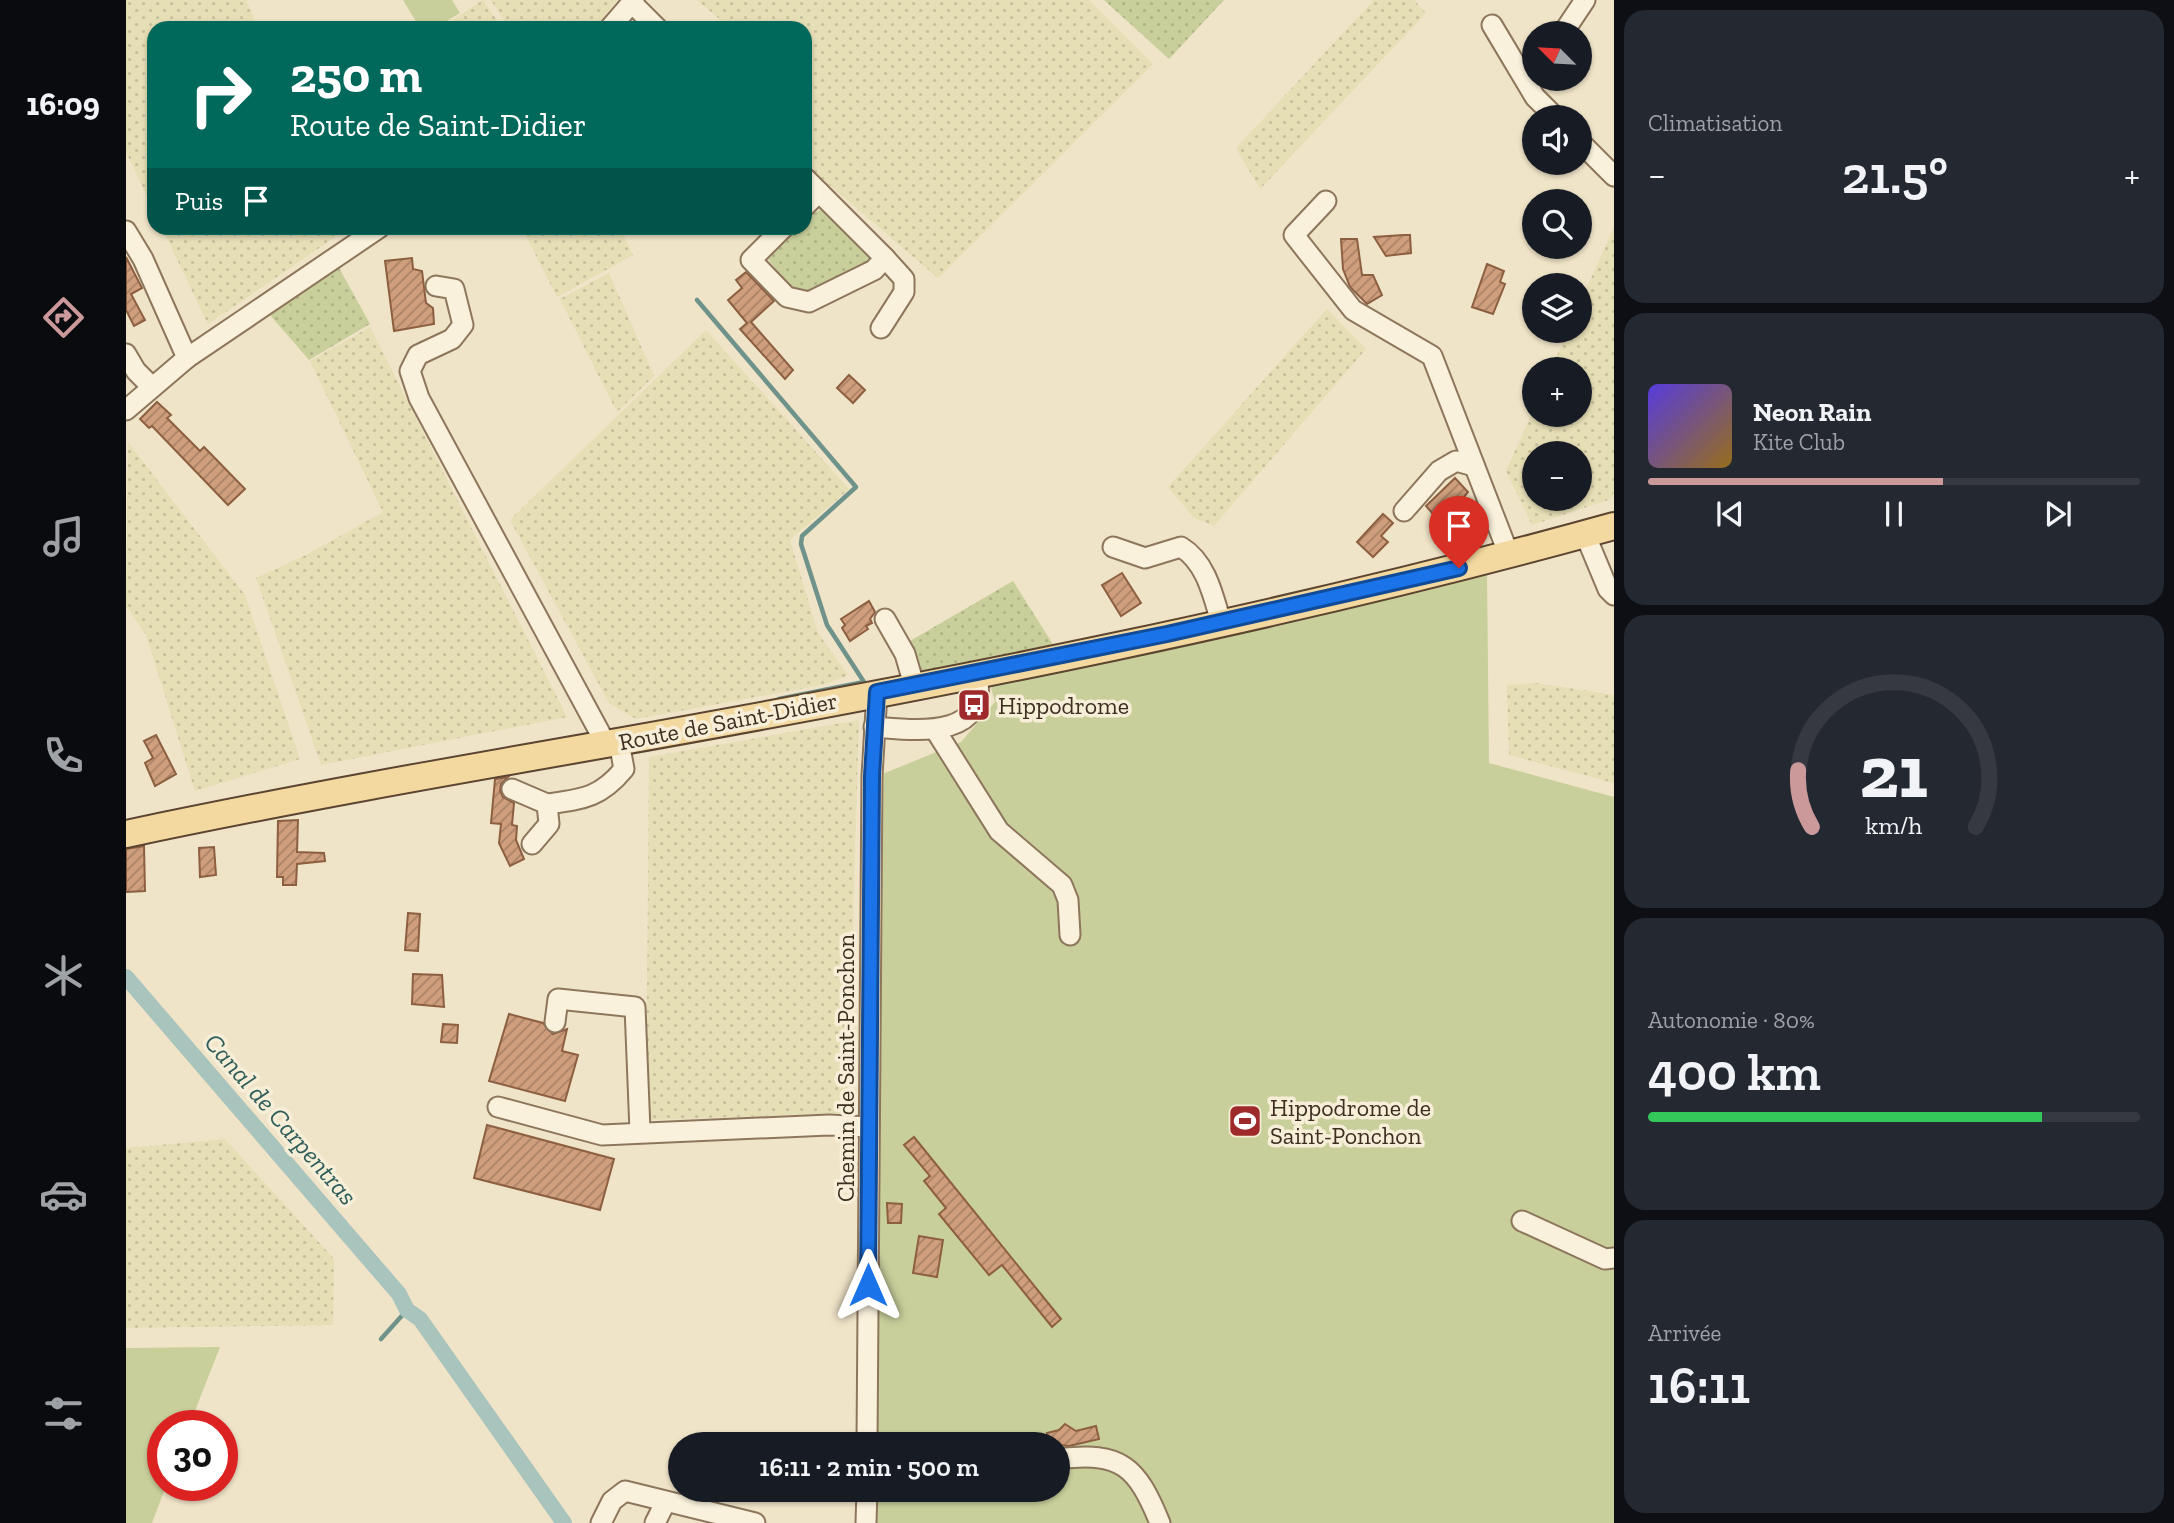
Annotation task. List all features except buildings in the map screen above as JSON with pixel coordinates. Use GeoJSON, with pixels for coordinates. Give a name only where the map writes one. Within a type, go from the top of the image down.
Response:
{"type":"FeatureCollection","features":[{"type":"Feature","properties":{"kind":"main road","name":"Route de Saint-Didier"},"geometry":{"type":"LineString","coordinates":[[126,834],[438,772],[613,743],[978,674],[1220,622],[1509,555],[1614,526]]}},
{"type":"Feature","properties":{"kind":"street"},"geometry":{"type":"LineString","coordinates":[[1571,21],[1585,0]]}},
{"type":"Feature","properties":{"kind":"street"},"geometry":{"type":"LineString","coordinates":[[616,21],[633,1],[651,21]]}},
{"type":"Feature","properties":{"kind":"street"},"geometry":{"type":"LineString","coordinates":[[1492,25],[1522,68]]}},
{"type":"Feature","properties":{"kind":"street"},"geometry":{"type":"LineString","coordinates":[[1592,154],[1614,177]]}},
{"type":"Feature","properties":{"kind":"street"},"geometry":{"type":"LineString","coordinates":[[812,194],[885,258],[904,279],[904,292],[881,328]]}},
{"type":"Feature","properties":{"kind":"street"},"geometry":{"type":"LineString","coordinates":[[1326,201],[1294,235],[1353,310],[1432,356],[1509,555]]}},
{"type":"Feature","properties":{"kind":"street"},"geometry":{"type":"LineString","coordinates":[[126,231],[143,259],[187,358]]}},
{"type":"Feature","properties":{"kind":"street"},"geometry":{"type":"LineString","coordinates":[[126,411],[151,386],[187,358],[369,235]]}},
{"type":"Feature","properties":{"kind":"street"},"geometry":{"type":"LineString","coordinates":[[776,235],[751,260],[788,297],[809,302],[874,270],[885,258]]}},
{"type":"Feature","properties":{"kind":"street"},"geometry":{"type":"LineString","coordinates":[[436,286],[454,289],[463,325],[452,340],[418,355],[410,372],[419,398],[613,743],[624,769],[607,789],[583,799],[547,804],[512,789]]}},
{"type":"Feature","properties":{"kind":"street"},"geometry":{"type":"LineString","coordinates":[[126,354],[136,371],[151,386]]}},
{"type":"Feature","properties":{"kind":"street"},"geometry":{"type":"LineString","coordinates":[[1404,511],[1439,471],[1456,460],[1474,466]]}},
{"type":"Feature","properties":{"kind":"street"},"geometry":{"type":"LineString","coordinates":[[1585,534],[1608,589],[1614,595]]}},
{"type":"Feature","properties":{"kind":"street"},"geometry":{"type":"LineString","coordinates":[[1113,547],[1145,558],[1181,547],[1194,555],[1213,593],[1220,622]]}},
{"type":"Feature","properties":{"kind":"street"},"geometry":{"type":"LineString","coordinates":[[885,620],[905,654],[914,685]]}},
{"type":"Feature","properties":{"kind":"street"},"geometry":{"type":"LineString","coordinates":[[874,727],[936,731],[966,717],[978,692],[978,674]]}},
{"type":"Feature","properties":{"kind":"street","name":"Chemin de Saint-Ponchon"},"geometry":{"type":"LineString","coordinates":[[867,1432],[874,727],[877,692]]}},
{"type":"Feature","properties":{"kind":"street"},"geometry":{"type":"LineString","coordinates":[[936,731],[999,831],[1062,885],[1068,900],[1070,935]]}},
{"type":"Feature","properties":{"kind":"street"},"geometry":{"type":"LineString","coordinates":[[532,844],[549,824],[547,804]]}},
{"type":"Feature","properties":{"kind":"street"},"geometry":{"type":"LineString","coordinates":[[555,1022],[558,999],[635,1007],[640,1131]]}},
{"type":"Feature","properties":{"kind":"street"},"geometry":{"type":"LineString","coordinates":[[498,1107],[603,1135],[640,1131],[829,1125],[869,1127]]}},
{"type":"Feature","properties":{"kind":"street"},"geometry":{"type":"LineString","coordinates":[[1522,1221],[1605,1259],[1614,1258]]}},
{"type":"Feature","properties":{"kind":"street"},"geometry":{"type":"LineString","coordinates":[[1070,1458],[1102,1457],[1127,1466],[1147,1492],[1160,1523]]}},
{"type":"Feature","properties":{"kind":"street"},"geometry":{"type":"LineString","coordinates":[[601,1523],[612,1500],[625,1491],[755,1523]]}},
{"type":"Feature","properties":{"kind":"street"},"geometry":{"type":"LineString","coordinates":[[866,1523],[867,1502]]}},
{"type":"Feature","properties":{"kind":"street"},"geometry":{"type":"LineString","coordinates":[[655,1523],[665,1503]]}},
{"type":"Feature","properties":{"kind":"shaded area"},"geometry":{"type":"Polygon","coordinates":[[[126,0],[246,0],[255,21],[147,21],[147,196],[126,152],[126,0]]]}},
{"type":"Feature","properties":{"kind":"shaded area"},"geometry":{"type":"Polygon","coordinates":[[[483,0],[497,21],[451,21],[483,0]]]}},
{"type":"Feature","properties":{"kind":"shaded area"},"geometry":{"type":"Polygon","coordinates":[[[491,0],[617,0],[601,21],[504,21],[491,0]]]}},
{"type":"Feature","properties":{"kind":"shaded area"},"geometry":{"type":"Polygon","coordinates":[[[697,0],[1089,0],[1153,64],[938,278],[812,170],[812,21],[722,21],[697,0]]]}},
{"type":"Feature","properties":{"kind":"shaded area"},"geometry":{"type":"Polygon","coordinates":[[[1374,0],[1414,0],[1426,13],[1260,189],[1236,148],[1374,0]]]}},
{"type":"Feature","properties":{"kind":"shaded area"},"geometry":{"type":"Polygon","coordinates":[[[1614,227],[1614,492],[1611,499],[1592,505],[1592,441],[1522,441],[1522,504],[1506,471],[1526,427],[1592,427],[1592,357],[1556,357],[1563,343],[1592,343],[1592,276],[1614,227]]]}},
{"type":"Feature","properties":{"kind":"shaded area"},"geometry":{"type":"Polygon","coordinates":[[[165,235],[338,235],[208,324],[165,235]]]}},
{"type":"Feature","properties":{"kind":"shaded area"},"geometry":{"type":"Polygon","coordinates":[[[526,235],[623,235],[633,255],[557,297],[526,235]]]}},
{"type":"Feature","properties":{"kind":"shaded area"},"geometry":{"type":"Polygon","coordinates":[[[609,273],[654,376],[617,412],[560,299],[609,273]]]}},
{"type":"Feature","properties":{"kind":"shaded area"},"geometry":{"type":"Polygon","coordinates":[[[1327,309],[1366,349],[1214,526],[1194,518],[1168,487],[1327,309]]]}},
{"type":"Feature","properties":{"kind":"shaded area"},"geometry":{"type":"Polygon","coordinates":[[[370,327],[567,717],[321,765],[256,578],[306,555],[383,512],[310,361],[370,327]]]}},
{"type":"Feature","properties":{"kind":"shaded area"},"geometry":{"type":"Polygon","coordinates":[[[706,330],[849,489],[790,540],[818,633],[848,675],[827,684],[636,719],[609,703],[510,520],[706,330]]]}},
{"type":"Feature","properties":{"kind":"shaded area"},"geometry":{"type":"Polygon","coordinates":[[[128,442],[245,595],[300,759],[195,791],[146,635],[126,606],[128,442]]]}},
{"type":"Feature","properties":{"kind":"shaded area"},"geometry":{"type":"Polygon","coordinates":[[[1525,511],[1575,511],[1532,525],[1525,511]]]}},
{"type":"Feature","properties":{"kind":"shaded area"},"geometry":{"type":"Polygon","coordinates":[[[1536,683],[1614,695],[1614,783],[1509,755],[1507,685],[1536,683]]]}},
{"type":"Feature","properties":{"kind":"shaded area"},"geometry":{"type":"Polygon","coordinates":[[[859,720],[847,1113],[646,1120],[649,757],[859,720]]]}},
{"type":"Feature","properties":{"kind":"shaded area"},"geometry":{"type":"Polygon","coordinates":[[[225,1139],[334,1259],[333,1325],[126,1328],[126,1148],[225,1139]]]}},
{"type":"Feature","properties":{"kind":"green space"},"geometry":{"type":"Polygon","coordinates":[[[403,0],[452,0],[460,13],[447,21],[416,21],[403,0]]]}},
{"type":"Feature","properties":{"kind":"green space"},"geometry":{"type":"Polygon","coordinates":[[[1104,0],[1224,0],[1169,59],[1104,0]]]}},
{"type":"Feature","properties":{"kind":"green space"},"geometry":{"type":"Polygon","coordinates":[[[821,209],[828,209],[875,260],[836,285],[814,292],[803,292],[790,287],[768,259],[774,247],[785,235],[812,235],[812,215],[821,209]]]}},
{"type":"Feature","properties":{"kind":"green space"},"geometry":{"type":"Polygon","coordinates":[[[338,266],[370,324],[309,360],[270,315],[338,266]]]}},
{"type":"Feature","properties":{"kind":"green space","name":"Hippodrome de Saint-Ponchon"},"geometry":{"type":"Polygon","coordinates":[[[1487,574],[1489,763],[1614,797],[1614,1523],[876,1523],[876,1502],[1070,1502],[1070,1432],[876,1432],[875,777],[961,742],[995,702],[990,684],[1487,574]]]}},
{"type":"Feature","properties":{"kind":"green space"},"geometry":{"type":"Polygon","coordinates":[[[1013,581],[1054,646],[920,671],[910,641],[1013,581]]]}},
{"type":"Feature","properties":{"kind":"green space"},"geometry":{"type":"Polygon","coordinates":[[[220,1347],[195,1410],[147,1410],[147,1501],[160,1501],[152,1523],[126,1523],[126,1348],[220,1347]]]}},
{"type":"Feature","properties":{"kind":"waterway"},"geometry":{"type":"LineString","coordinates":[[697,300],[856,487],[802,536],[801,544],[827,625],[864,682],[779,699]]}},
{"type":"Feature","properties":{"kind":"waterway","name":"Canal de Carpentras"},"geometry":{"type":"LineString","coordinates":[[126,977],[399,1294],[407,1310],[420,1319],[564,1523]]}},
{"type":"Feature","properties":{"kind":"waterway"},"geometry":{"type":"LineString","coordinates":[[381,1339],[407,1310]]}},
{"type":"Feature","properties":{"kind":"place","name":"Hippodrome"},"geometry":{"type":"Point","coordinates":[974,705]}},
{"type":"Feature","properties":{"kind":"place","name":"Hippodrome de Saint-Ponchon"},"geometry":{"type":"Point","coordinates":[1245,1121]}},
{"type":"Feature","properties":{"kind":"route"},"geometry":{"type":"LineString","coordinates":[[868,1285],[872,776],[877,692],[978,674],[1167,634],[1459,568]]}}]}
